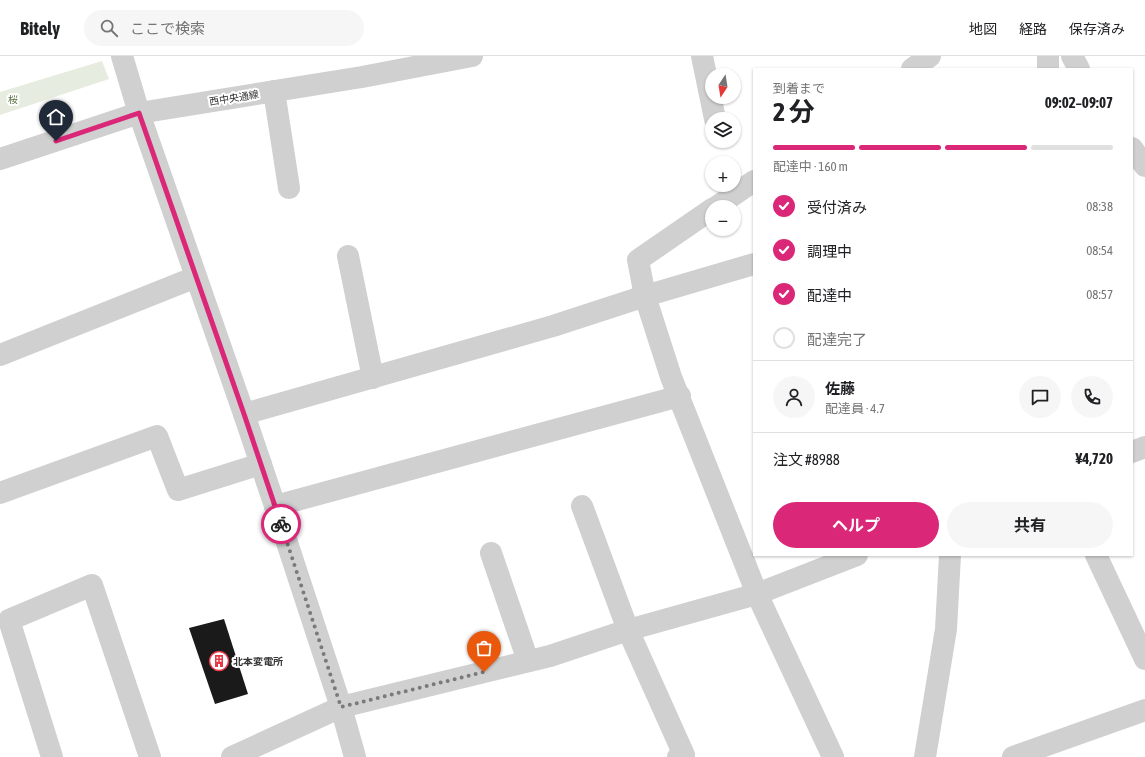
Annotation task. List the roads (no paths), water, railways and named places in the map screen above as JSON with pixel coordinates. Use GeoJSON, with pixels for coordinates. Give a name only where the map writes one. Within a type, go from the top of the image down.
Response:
{"type":"FeatureCollection","features":[{"type":"Feature","properties":{"kind":"street"},"geometry":{"type":"LineString","coordinates":[[122,56],[139,113],[275,506],[341,707],[355,757]]}},
{"type":"Feature","properties":{"kind":"street","name":"西中央通線"},"geometry":{"type":"LineString","coordinates":[[0,159],[139,113],[362,77],[472,56]]}},
{"type":"Feature","properties":{"kind":"street"},"geometry":{"type":"LineString","coordinates":[[702,56],[714,112]]}},
{"type":"Feature","properties":{"kind":"street"},"geometry":{"type":"LineString","coordinates":[[913,68],[930,56]]}},
{"type":"Feature","properties":{"kind":"street"},"geometry":{"type":"LineString","coordinates":[[1048,56],[1048,68]]}},
{"type":"Feature","properties":{"kind":"street"},"geometry":{"type":"LineString","coordinates":[[1072,56],[1079,68]]}},
{"type":"Feature","properties":{"kind":"street"},"geometry":{"type":"LineString","coordinates":[[274,91],[289,188]]}},
{"type":"Feature","properties":{"kind":"street"},"geometry":{"type":"LineString","coordinates":[[1133,149],[1145,166]]}},
{"type":"Feature","properties":{"kind":"street"},"geometry":{"type":"LineString","coordinates":[[726,200],[753,182]]}},
{"type":"Feature","properties":{"kind":"street"},"geometry":{"type":"LineString","coordinates":[[705,214],[638,260],[645,296],[671,376],[757,594],[833,757]]}},
{"type":"Feature","properties":{"kind":"street"},"geometry":{"type":"LineString","coordinates":[[348,256],[372,378]]}},
{"type":"Feature","properties":{"kind":"street"},"geometry":{"type":"LineString","coordinates":[[244,414],[553,326],[645,296],[753,264]]}},
{"type":"Feature","properties":{"kind":"street"},"geometry":{"type":"LineString","coordinates":[[0,355],[196,277]]}},
{"type":"Feature","properties":{"kind":"street"},"geometry":{"type":"LineString","coordinates":[[275,506],[680,396]]}},
{"type":"Feature","properties":{"kind":"street"},"geometry":{"type":"LineString","coordinates":[[0,493],[157,436],[178,490],[261,464]]}},
{"type":"Feature","properties":{"kind":"street"},"geometry":{"type":"LineString","coordinates":[[1133,452],[1145,447]]}},
{"type":"Feature","properties":{"kind":"street"},"geometry":{"type":"LineString","coordinates":[[582,506],[628,630],[684,755],[678,757]]}},
{"type":"Feature","properties":{"kind":"street"},"geometry":{"type":"LineString","coordinates":[[491,552],[528,661]]}},
{"type":"Feature","properties":{"kind":"street"},"geometry":{"type":"LineString","coordinates":[[232,757],[341,707],[550,656],[628,630],[757,594],[854,556]]}},
{"type":"Feature","properties":{"kind":"street"},"geometry":{"type":"LineString","coordinates":[[925,757],[946,629],[950,556]]}},
{"type":"Feature","properties":{"kind":"street"},"geometry":{"type":"LineString","coordinates":[[1096,556],[1145,659]]}},
{"type":"Feature","properties":{"kind":"street"},"geometry":{"type":"LineString","coordinates":[[52,757],[9,620],[92,585],[150,757]]}},
{"type":"Feature","properties":{"kind":"street"},"geometry":{"type":"LineString","coordinates":[[1013,757],[1145,710]]}},
{"type":"Feature","properties":{"kind":"place","name":"北本変電所"},"geometry":{"type":"Point","coordinates":[219,661]}},
{"type":"Feature","properties":{"kind":"park label","name":"桜"},"geometry":{"type":"Point","coordinates":[13,99]}}]}
